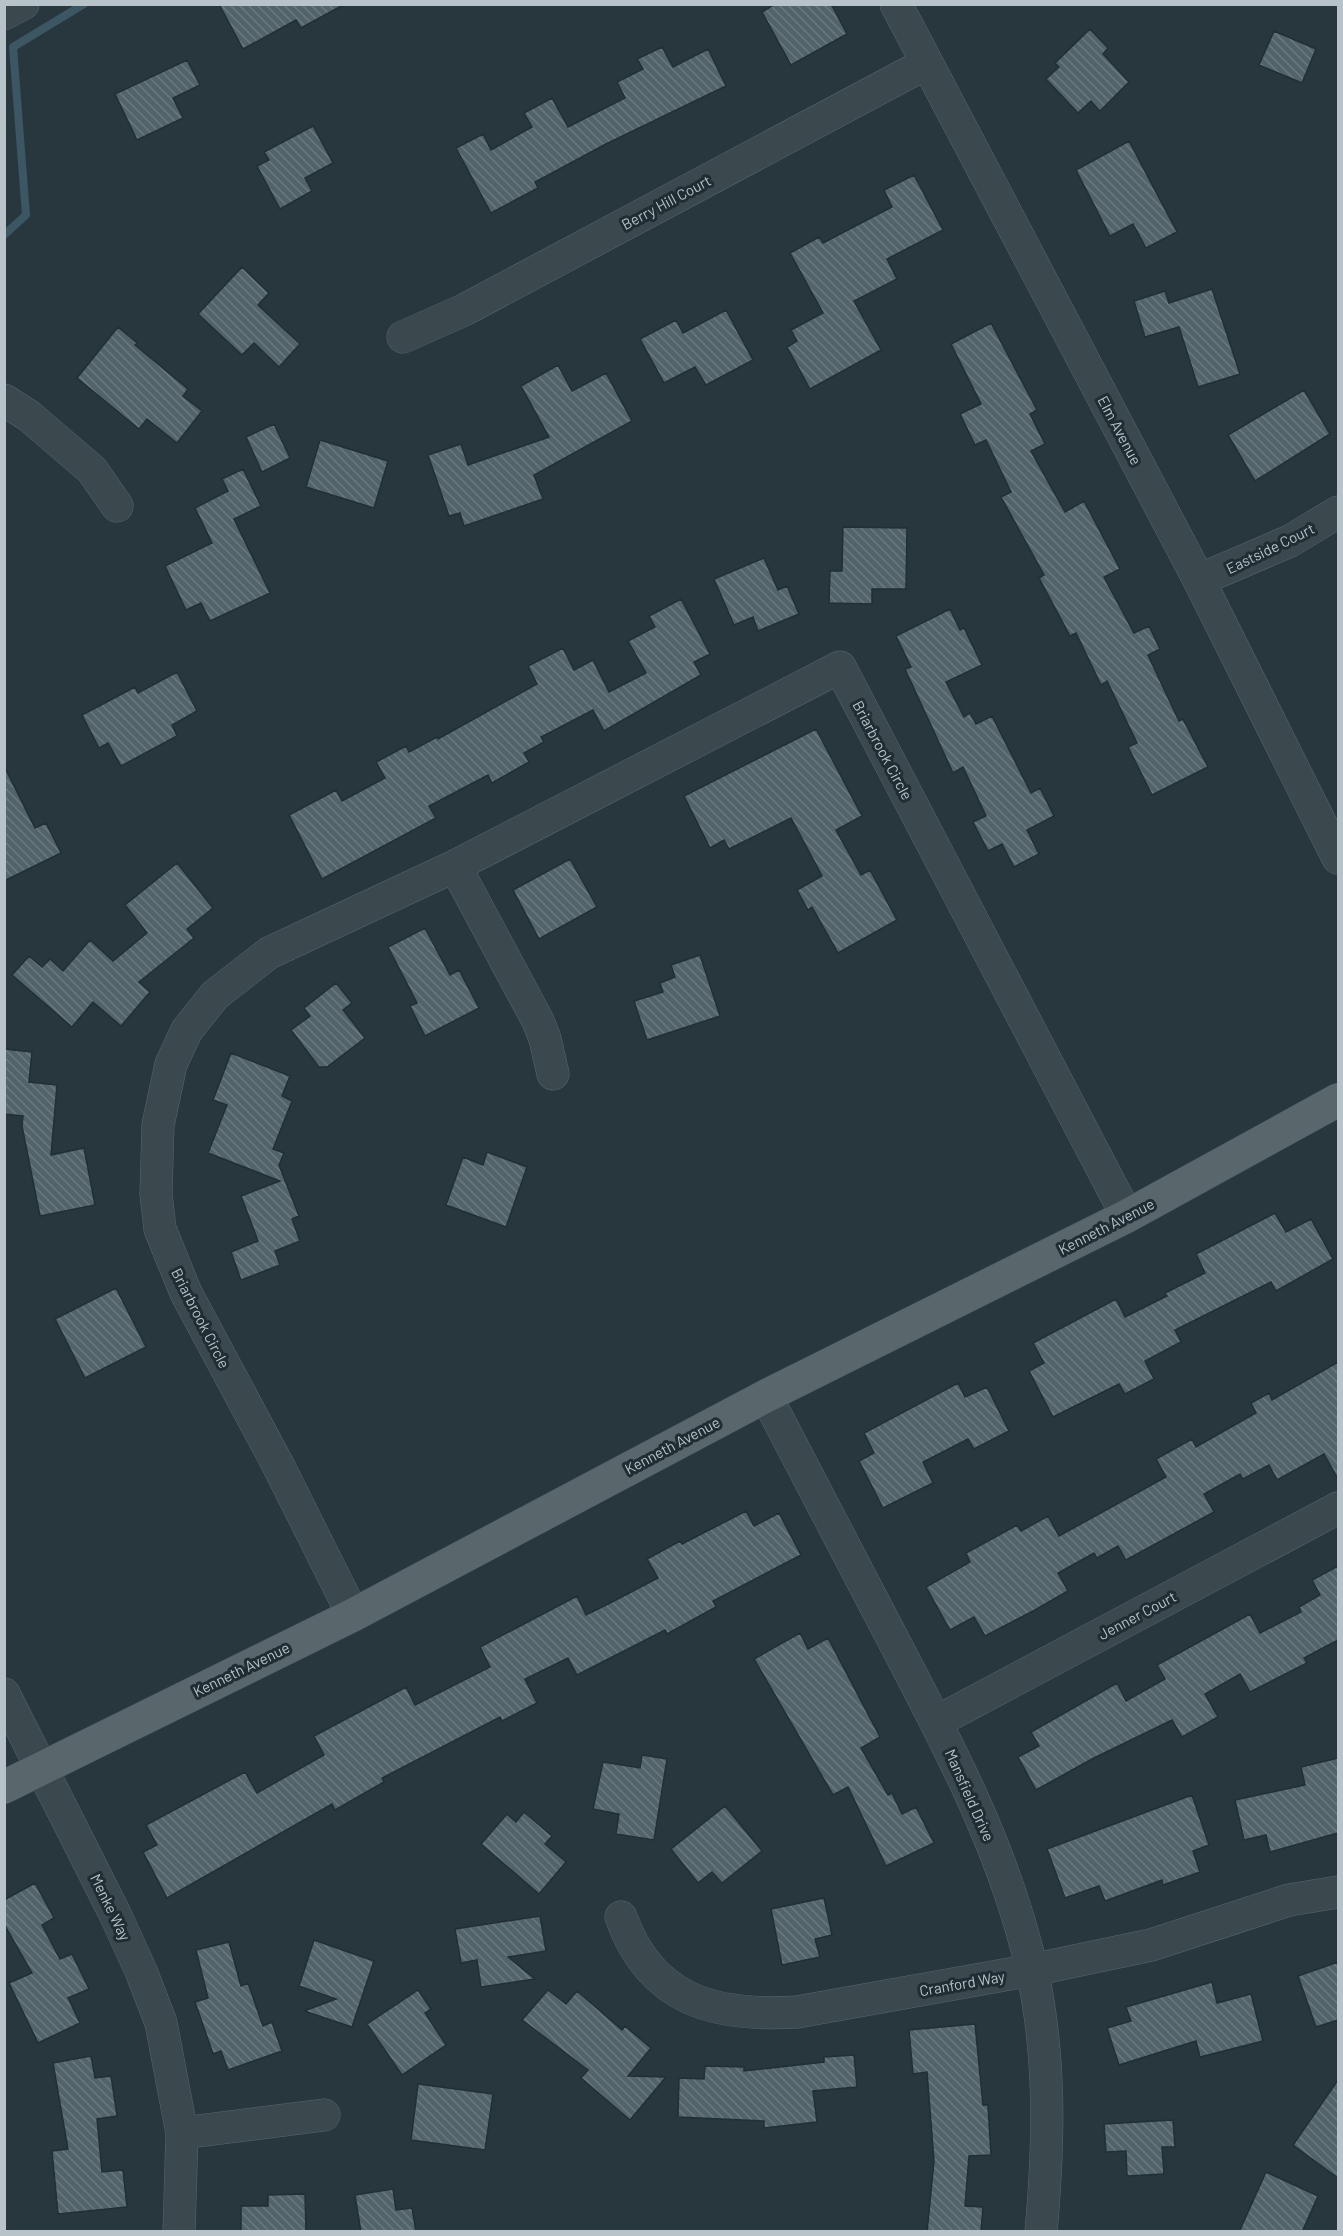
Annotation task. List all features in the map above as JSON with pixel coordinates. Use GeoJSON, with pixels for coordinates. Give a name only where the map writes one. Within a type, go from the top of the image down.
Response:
{"type":"FeatureCollection","features":[{"type":"Feature","properties":{"kind":"main road","name":"Kenneth Avenue"},"geometry":{"type":"LineString","coordinates":[[4,1787],[353,1615],[765,1396],[1127,1216],[1338,1100]]}},
{"type":"Feature","properties":{"kind":"street"},"geometry":{"type":"LineString","coordinates":[[4,14],[23,4]]}},
{"type":"Feature","properties":{"kind":"street","name":"Elm Avenue"},"geometry":{"type":"LineString","coordinates":[[896,4],[1199,580],[1338,858]]}},
{"type":"Feature","properties":{"kind":"street","name":"Berry Hill Court"},"geometry":{"type":"LineString","coordinates":[[403,337],[464,310],[927,63]]}},
{"type":"Feature","properties":{"kind":"street"},"geometry":{"type":"LineString","coordinates":[[4,400],[29,416],[92,470],[117,506]]}},
{"type":"Feature","properties":{"kind":"street","name":"Eastside Court"},"geometry":{"type":"LineString","coordinates":[[1199,580],[1281,545],[1338,512]]}},
{"type":"Feature","properties":{"kind":"street","name":"Briarbrook Circle"},"geometry":{"type":"LineString","coordinates":[[353,1615],[277,1463],[186,1293],[160,1229],[156,1194],[158,1125],[171,1064],[187,1030],[215,995],[268,953],[455,866],[840,667],[1127,1216]]}},
{"type":"Feature","properties":{"kind":"street"},"geometry":{"type":"LineString","coordinates":[[455,866],[538,1021],[550,1056],[553,1074]]}},
{"type":"Feature","properties":{"kind":"street","name":"Mansfield Drive"},"geometry":{"type":"LineString","coordinates":[[765,1396],[936,1722],[976,1802],[999,1860],[1032,1970],[1045,2049],[1048,2091],[1048,2155],[1041,2232]]}},
{"type":"Feature","properties":{"kind":"street","name":"Jenner Court"},"geometry":{"type":"LineString","coordinates":[[936,1722],[1338,1508]]}},
{"type":"Feature","properties":{"kind":"street","name":"Menke Way"},"geometry":{"type":"LineString","coordinates":[[4,1694],[43,1766],[141,1971],[161,2023],[182,2133],[179,2232]]}},
{"type":"Feature","properties":{"kind":"street","name":"Cranford Way"},"geometry":{"type":"LineString","coordinates":[[621,1917],[637,1953],[663,1982],[696,2002],[748,2014],[797,2012],[1032,1970],[1151,1945],[1289,1900],[1338,1892]]}},
{"type":"Feature","properties":{"kind":"street"},"geometry":{"type":"LineString","coordinates":[[182,2133],[324,2115]]}},
{"type":"Feature","properties":{"kind":"building"},"geometry":{"type":"Polygon","coordinates":[[[219,4],[345,4],[301,28],[296,20],[243,49],[219,4]]]}},
{"type":"Feature","properties":{"kind":"building"},"geometry":{"type":"Polygon","coordinates":[[[775,4],[831,4],[847,34],[791,65],[762,12],[775,4]]]}},
{"type":"Feature","properties":{"kind":"building"},"geometry":{"type":"Polygon","coordinates":[[[1090,29],[1108,48],[1103,54],[1129,82],[1100,111],[1091,101],[1078,113],[1046,79],[1059,67],[1055,63],[1090,29]]]}},
{"type":"Feature","properties":{"kind":"building"},"geometry":{"type":"Polygon","coordinates":[[[1274,31],[1316,49],[1302,83],[1259,65],[1274,31]]]}},
{"type":"Feature","properties":{"kind":"building"},"geometry":{"type":"Polygon","coordinates":[[[662,47],[673,67],[708,49],[726,86],[606,144],[535,182],[538,188],[491,213],[456,148],[483,134],[491,150],[532,127],[524,113],[552,98],[568,127],[625,98],[617,82],[643,69],[637,59],[662,47]]]}},
{"type":"Feature","properties":{"kind":"building"},"geometry":{"type":"Polygon","coordinates":[[[187,60],[200,85],[173,98],[183,118],[137,140],[115,94],[187,60]]]}},
{"type":"Feature","properties":{"kind":"building"},"geometry":{"type":"Polygon","coordinates":[[[313,126],[333,163],[305,178],[312,191],[280,209],[257,166],[269,160],[264,152],[313,126]]]}},
{"type":"Feature","properties":{"kind":"building"},"geometry":{"type":"Polygon","coordinates":[[[1129,141],[1177,232],[1146,248],[1133,224],[1110,236],[1076,170],[1129,141]]]}},
{"type":"Feature","properties":{"kind":"building"},"geometry":{"type":"Polygon","coordinates":[[[914,175],[943,230],[887,259],[897,279],[854,301],[881,350],[810,389],[787,347],[797,341],[791,330],[823,313],[790,253],[819,237],[823,243],[892,207],[884,190],[914,175]]]}},
{"type":"Feature","properties":{"kind":"building"},"geometry":{"type":"Polygon","coordinates":[[[242,267],[269,293],[258,305],[300,344],[279,367],[254,343],[242,355],[198,314],[242,267]]]}},
{"type":"Feature","properties":{"kind":"building"},"geometry":{"type":"Polygon","coordinates":[[[1212,289],[1240,374],[1198,387],[1179,327],[1145,337],[1134,301],[1165,291],[1169,303],[1212,289]]]}},
{"type":"Feature","properties":{"kind":"building"},"geometry":{"type":"Polygon","coordinates":[[[726,310],[753,360],[706,385],[695,367],[664,383],[640,339],[676,320],[683,333],[726,310]]]}},
{"type":"Feature","properties":{"kind":"building"},"geometry":{"type":"Polygon","coordinates":[[[991,323],[1037,410],[1030,414],[1045,444],[1031,451],[1065,512],[1084,501],[1120,569],[1104,577],[1134,633],[1149,626],[1160,649],[1148,655],[1179,721],[1183,719],[1208,767],[1152,795],[1128,747],[1137,743],[1107,681],[1101,685],[1076,633],[1070,636],[1039,578],[1044,575],[1001,497],[1011,492],[986,440],[975,445],[960,414],[981,404],[951,344],[991,323]]]}},
{"type":"Feature","properties":{"kind":"building"},"geometry":{"type":"Polygon","coordinates":[[[118,327],[137,343],[135,345],[188,389],[183,396],[202,411],[177,443],[147,419],[139,429],[77,378],[118,327]]]}},
{"type":"Feature","properties":{"kind":"building"},"geometry":{"type":"Polygon","coordinates":[[[558,365],[572,391],[606,373],[632,421],[534,475],[543,499],[464,526],[460,513],[449,516],[428,455],[461,444],[468,465],[549,437],[521,386],[558,365]]]}},
{"type":"Feature","properties":{"kind":"building"},"geometry":{"type":"Polygon","coordinates":[[[1304,390],[1330,434],[1255,481],[1228,435],[1304,390]]]}},
{"type":"Feature","properties":{"kind":"building"},"geometry":{"type":"Polygon","coordinates":[[[274,424],[290,458],[262,472],[246,437],[274,424]]]}},
{"type":"Feature","properties":{"kind":"building"},"geometry":{"type":"Polygon","coordinates":[[[320,440],[388,461],[374,508],[306,487],[320,440]]]}},
{"type":"Feature","properties":{"kind":"building"},"geometry":{"type":"Polygon","coordinates":[[[243,469],[261,506],[234,519],[270,593],[210,621],[201,603],[186,610],[165,566],[212,543],[195,508],[228,491],[222,479],[243,469]]]}},
{"type":"Feature","properties":{"kind":"building"},"geometry":{"type":"Polygon","coordinates":[[[843,527],[907,528],[906,589],[872,589],[872,604],[829,603],[830,571],[842,571],[843,527]]]}},
{"type":"Feature","properties":{"kind":"building"},"geometry":{"type":"Polygon","coordinates":[[[764,558],[778,590],[787,586],[799,614],[758,631],[753,617],[734,625],[714,579],[764,558]]]}},
{"type":"Feature","properties":{"kind":"building"},"geometry":{"type":"Polygon","coordinates":[[[681,599],[710,654],[694,662],[701,675],[604,731],[593,710],[541,737],[544,742],[524,753],[529,762],[492,783],[488,775],[429,806],[436,818],[322,879],[289,815],[336,790],[342,801],[385,778],[376,762],[406,746],[409,752],[437,737],[438,739],[537,684],[528,666],[563,648],[574,670],[593,660],[609,692],[646,673],[628,641],[655,627],[649,616],[681,599]]]}},
{"type":"Feature","properties":{"kind":"building"},"geometry":{"type":"Polygon","coordinates":[[[950,609],[960,630],[964,628],[982,665],[946,682],[964,717],[970,713],[976,724],[992,716],[1031,793],[1040,788],[1054,816],[1027,830],[1039,854],[1014,867],[1002,844],[988,851],[973,822],[986,816],[963,767],[953,773],[905,669],[911,667],[896,636],[950,609]]]}},
{"type":"Feature","properties":{"kind":"building"},"geometry":{"type":"Polygon","coordinates":[[[177,672],[197,711],[172,725],[177,736],[121,766],[108,743],[99,748],[82,715],[135,687],[138,693],[177,672]]]}},
{"type":"Feature","properties":{"kind":"building"},"geometry":{"type":"Polygon","coordinates":[[[816,729],[862,816],[836,830],[861,875],[870,870],[897,920],[838,953],[812,907],[808,910],[797,890],[822,876],[791,818],[729,849],[724,840],[710,848],[684,796],[816,729]]]}},
{"type":"Feature","properties":{"kind":"building"},"geometry":{"type":"Polygon","coordinates":[[[4,766],[35,828],[46,823],[61,853],[4,881],[4,766]]]}},
{"type":"Feature","properties":{"kind":"building"},"geometry":{"type":"Polygon","coordinates":[[[570,859],[597,907],[539,939],[513,890],[570,859]]]}},
{"type":"Feature","properties":{"kind":"building"},"geometry":{"type":"Polygon","coordinates":[[[177,863],[213,908],[187,929],[194,938],[139,982],[150,992],[121,1026],[93,1002],[72,1027],[12,975],[29,956],[42,967],[50,959],[63,971],[90,940],[113,961],[147,933],[125,905],[177,863]]]}},
{"type":"Feature","properties":{"kind":"building"},"geometry":{"type":"Polygon","coordinates":[[[425,928],[450,975],[459,970],[479,1008],[425,1036],[410,1006],[417,1003],[388,947],[425,928]]]}},
{"type":"Feature","properties":{"kind":"building"},"geometry":{"type":"Polygon","coordinates":[[[700,955],[720,1016],[647,1040],[634,1001],[663,992],[660,983],[675,977],[671,965],[700,955]]]}},
{"type":"Feature","properties":{"kind":"building"},"geometry":{"type":"Polygon","coordinates":[[[336,983],[352,1003],[343,1010],[365,1038],[327,1067],[319,1067],[291,1030],[310,1016],[304,1008],[336,983]]]}},
{"type":"Feature","properties":{"kind":"building"},"geometry":{"type":"Polygon","coordinates":[[[4,1049],[32,1052],[29,1082],[57,1085],[51,1155],[84,1148],[95,1205],[40,1216],[22,1126],[23,1116],[4,1114],[4,1049]]]}},
{"type":"Feature","properties":{"kind":"building"},"geometry":{"type":"Polygon","coordinates":[[[231,1053],[290,1076],[282,1096],[292,1101],[273,1149],[284,1153],[279,1165],[299,1216],[292,1219],[300,1241],[275,1251],[280,1265],[241,1280],[231,1252],[258,1241],[241,1196],[280,1181],[208,1153],[227,1105],[213,1100],[231,1053]]]}},
{"type":"Feature","properties":{"kind":"building"},"geometry":{"type":"Polygon","coordinates":[[[487,1152],[527,1167],[506,1227],[446,1205],[463,1157],[483,1165],[487,1152]]]}},
{"type":"Feature","properties":{"kind":"building"},"geometry":{"type":"Polygon","coordinates":[[[1275,1213],[1286,1232],[1311,1219],[1333,1259],[1276,1291],[1271,1282],[1175,1330],[1181,1342],[1145,1361],[1154,1379],[1125,1394],[1119,1384],[1053,1417],[1029,1371],[1044,1363],[1033,1343],[1116,1299],[1125,1317],[1167,1296],[1165,1293],[1205,1273],[1196,1254],[1275,1213]]]}},
{"type":"Feature","properties":{"kind":"building"},"geometry":{"type":"Polygon","coordinates":[[[116,1288],[146,1347],[85,1378],[55,1319],[116,1288]]]}},
{"type":"Feature","properties":{"kind":"building"},"geometry":{"type":"Polygon","coordinates":[[[1338,1362],[1338,1479],[1324,1454],[1277,1480],[1269,1465],[1243,1479],[1240,1474],[1204,1494],[1214,1512],[1126,1560],[1118,1546],[1097,1558],[1094,1553],[1058,1573],[1068,1591],[1035,1610],[985,1636],[974,1617],[950,1630],[926,1587],[970,1562],[966,1553],[1017,1525],[1021,1531],[1048,1516],[1059,1536],[1166,1477],[1156,1459],[1192,1439],[1196,1447],[1256,1413],[1251,1403],[1269,1393],[1272,1400],[1338,1362]]]}},
{"type":"Feature","properties":{"kind":"building"},"geometry":{"type":"Polygon","coordinates":[[[958,1383],[965,1397],[987,1387],[1009,1431],[974,1449],[968,1439],[923,1462],[933,1483],[883,1508],[859,1461],[874,1453],[864,1433],[958,1383]]]}},
{"type":"Feature","properties":{"kind":"building"},"geometry":{"type":"Polygon","coordinates":[[[746,1511],[754,1526],[779,1513],[801,1555],[713,1601],[716,1607],[667,1634],[665,1630],[577,1675],[568,1658],[525,1679],[537,1703],[502,1721],[500,1717],[382,1778],[384,1782],[335,1810],[332,1804],[167,1898],[143,1852],[157,1845],[146,1825],[245,1772],[257,1793],[324,1755],[314,1736],[406,1687],[415,1705],[490,1667],[480,1647],[577,1596],[586,1615],[612,1602],[658,1578],[647,1559],[746,1511]]]}},
{"type":"Feature","properties":{"kind":"building"},"geometry":{"type":"Polygon","coordinates":[[[1338,1566],[1338,1640],[1304,1658],[1307,1663],[1250,1692],[1240,1674],[1205,1694],[1218,1717],[1182,1737],[1172,1720],[1092,1759],[1036,1790],[1018,1757],[1039,1746],[1031,1732],[1117,1683],[1126,1701],[1165,1679],[1157,1665],[1250,1614],[1260,1633],[1301,1612],[1299,1607],[1320,1595],[1312,1580],[1338,1566]]]}},
{"type":"Feature","properties":{"kind":"building"},"geometry":{"type":"Polygon","coordinates":[[[800,1633],[808,1649],[828,1638],[880,1737],[861,1748],[888,1795],[892,1793],[902,1814],[916,1807],[934,1843],[886,1866],[848,1787],[833,1795],[754,1659],[800,1633]]]}},
{"type":"Feature","properties":{"kind":"building"},"geometry":{"type":"Polygon","coordinates":[[[642,1755],[667,1759],[654,1840],[616,1834],[619,1814],[593,1809],[603,1762],[640,1768],[642,1755]]]}},
{"type":"Feature","properties":{"kind":"building"},"geometry":{"type":"Polygon","coordinates":[[[1338,1758],[1338,1833],[1270,1852],[1266,1835],[1244,1840],[1235,1800],[1305,1785],[1301,1767],[1338,1758]]]}},
{"type":"Feature","properties":{"kind":"building"},"geometry":{"type":"Polygon","coordinates":[[[1192,1795],[1209,1845],[1193,1851],[1200,1872],[1163,1885],[1162,1880],[1105,1901],[1099,1886],[1065,1898],[1047,1849],[1192,1795]]]}},
{"type":"Feature","properties":{"kind":"building"},"geometry":{"type":"Polygon","coordinates":[[[725,1806],[762,1851],[722,1883],[712,1872],[698,1883],[671,1849],[725,1806]]]}},
{"type":"Feature","properties":{"kind":"building"},"geometry":{"type":"Polygon","coordinates":[[[524,1812],[552,1836],[545,1844],[566,1862],[539,1894],[481,1844],[507,1814],[516,1822],[524,1812]]]}},
{"type":"Feature","properties":{"kind":"building"},"geometry":{"type":"Polygon","coordinates":[[[35,1883],[54,1918],[42,1925],[60,1959],[72,1954],[89,1989],[68,1998],[80,2023],[38,2043],[9,1983],[32,1973],[4,1924],[4,1900],[35,1883]]]}},
{"type":"Feature","properties":{"kind":"building"},"geometry":{"type":"Polygon","coordinates":[[[824,1898],[832,1935],[815,1939],[820,1957],[782,1965],[771,1909],[824,1898]]]}},
{"type":"Feature","properties":{"kind":"building"},"geometry":{"type":"Polygon","coordinates":[[[540,1916],[546,1951],[508,1957],[535,1979],[481,1987],[477,1960],[461,1963],[455,1929],[540,1916]]]}},
{"type":"Feature","properties":{"kind":"building"},"geometry":{"type":"Polygon","coordinates":[[[314,1940],[374,1961],[352,2027],[304,2011],[336,1999],[299,1986],[314,1940]]]}},
{"type":"Feature","properties":{"kind":"building"},"geometry":{"type":"Polygon","coordinates":[[[229,1942],[241,1986],[248,1983],[263,2026],[272,2022],[282,2051],[228,2070],[221,2051],[213,2054],[195,2002],[208,1998],[196,1950],[229,1942]]]}},
{"type":"Feature","properties":{"kind":"building"},"geometry":{"type":"Polygon","coordinates":[[[1338,1962],[1338,2020],[1316,2027],[1298,1976],[1338,1962]]]}},
{"type":"Feature","properties":{"kind":"building"},"geometry":{"type":"Polygon","coordinates":[[[1212,1982],[1217,2003],[1251,1994],[1263,2041],[1200,2057],[1196,2041],[1119,2065],[1107,2028],[1131,2021],[1126,2007],[1212,1982]]]}},
{"type":"Feature","properties":{"kind":"building"},"geometry":{"type":"Polygon","coordinates":[[[418,1990],[431,2009],[425,2013],[446,2045],[402,2075],[367,2024],[418,1990]]]}},
{"type":"Feature","properties":{"kind":"building"},"geometry":{"type":"Polygon","coordinates":[[[548,1990],[566,2004],[577,1991],[622,2030],[625,2026],[651,2048],[628,2076],[666,2077],[630,2120],[581,2078],[588,2070],[522,2020],[548,1990]]]}},
{"type":"Feature","properties":{"kind":"building"},"geometry":{"type":"Polygon","coordinates":[[[975,2024],[983,2105],[988,2105],[991,2155],[969,2156],[965,2206],[983,2207],[981,2232],[927,2232],[934,2161],[927,2072],[913,2074],[909,2030],[975,2024]]]}},
{"type":"Feature","properties":{"kind":"building"},"geometry":{"type":"Polygon","coordinates":[[[854,2055],[857,2087],[813,2091],[817,2122],[764,2128],[764,2121],[678,2117],[679,2078],[704,2079],[705,2066],[744,2067],[744,2071],[824,2062],[824,2057],[854,2055]]]}},
{"type":"Feature","properties":{"kind":"building"},"geometry":{"type":"Polygon","coordinates":[[[91,2056],[95,2078],[111,2076],[117,2116],[97,2119],[102,2172],[123,2170],[127,2207],[58,2214],[52,2151],[68,2149],[53,2063],[91,2056]]]}},
{"type":"Feature","properties":{"kind":"building"},"geometry":{"type":"Polygon","coordinates":[[[1338,2080],[1338,2178],[1293,2145],[1338,2080]]]}},
{"type":"Feature","properties":{"kind":"building"},"geometry":{"type":"Polygon","coordinates":[[[418,2084],[493,2094],[485,2150],[411,2140],[418,2084]]]}},
{"type":"Feature","properties":{"kind":"building"},"geometry":{"type":"Polygon","coordinates":[[[1173,2120],[1175,2147],[1162,2147],[1164,2174],[1127,2176],[1126,2151],[1106,2152],[1104,2124],[1173,2120]]]}},
{"type":"Feature","properties":{"kind":"building"},"geometry":{"type":"Polygon","coordinates":[[[1266,2172],[1318,2196],[1302,2232],[1239,2232],[1266,2172]]]}},
{"type":"Feature","properties":{"kind":"building"},"geometry":{"type":"Polygon","coordinates":[[[393,2189],[396,2210],[412,2208],[416,2232],[361,2232],[355,2195],[393,2189]]]}},
{"type":"Feature","properties":{"kind":"building"},"geometry":{"type":"Polygon","coordinates":[[[305,2194],[306,2232],[241,2232],[241,2206],[268,2206],[268,2195],[305,2194]]]}},
{"type":"Feature","properties":{"kind":"waterway"},"geometry":{"type":"LineString","coordinates":[[4,235],[26,215],[13,47],[84,4]]}}]}
